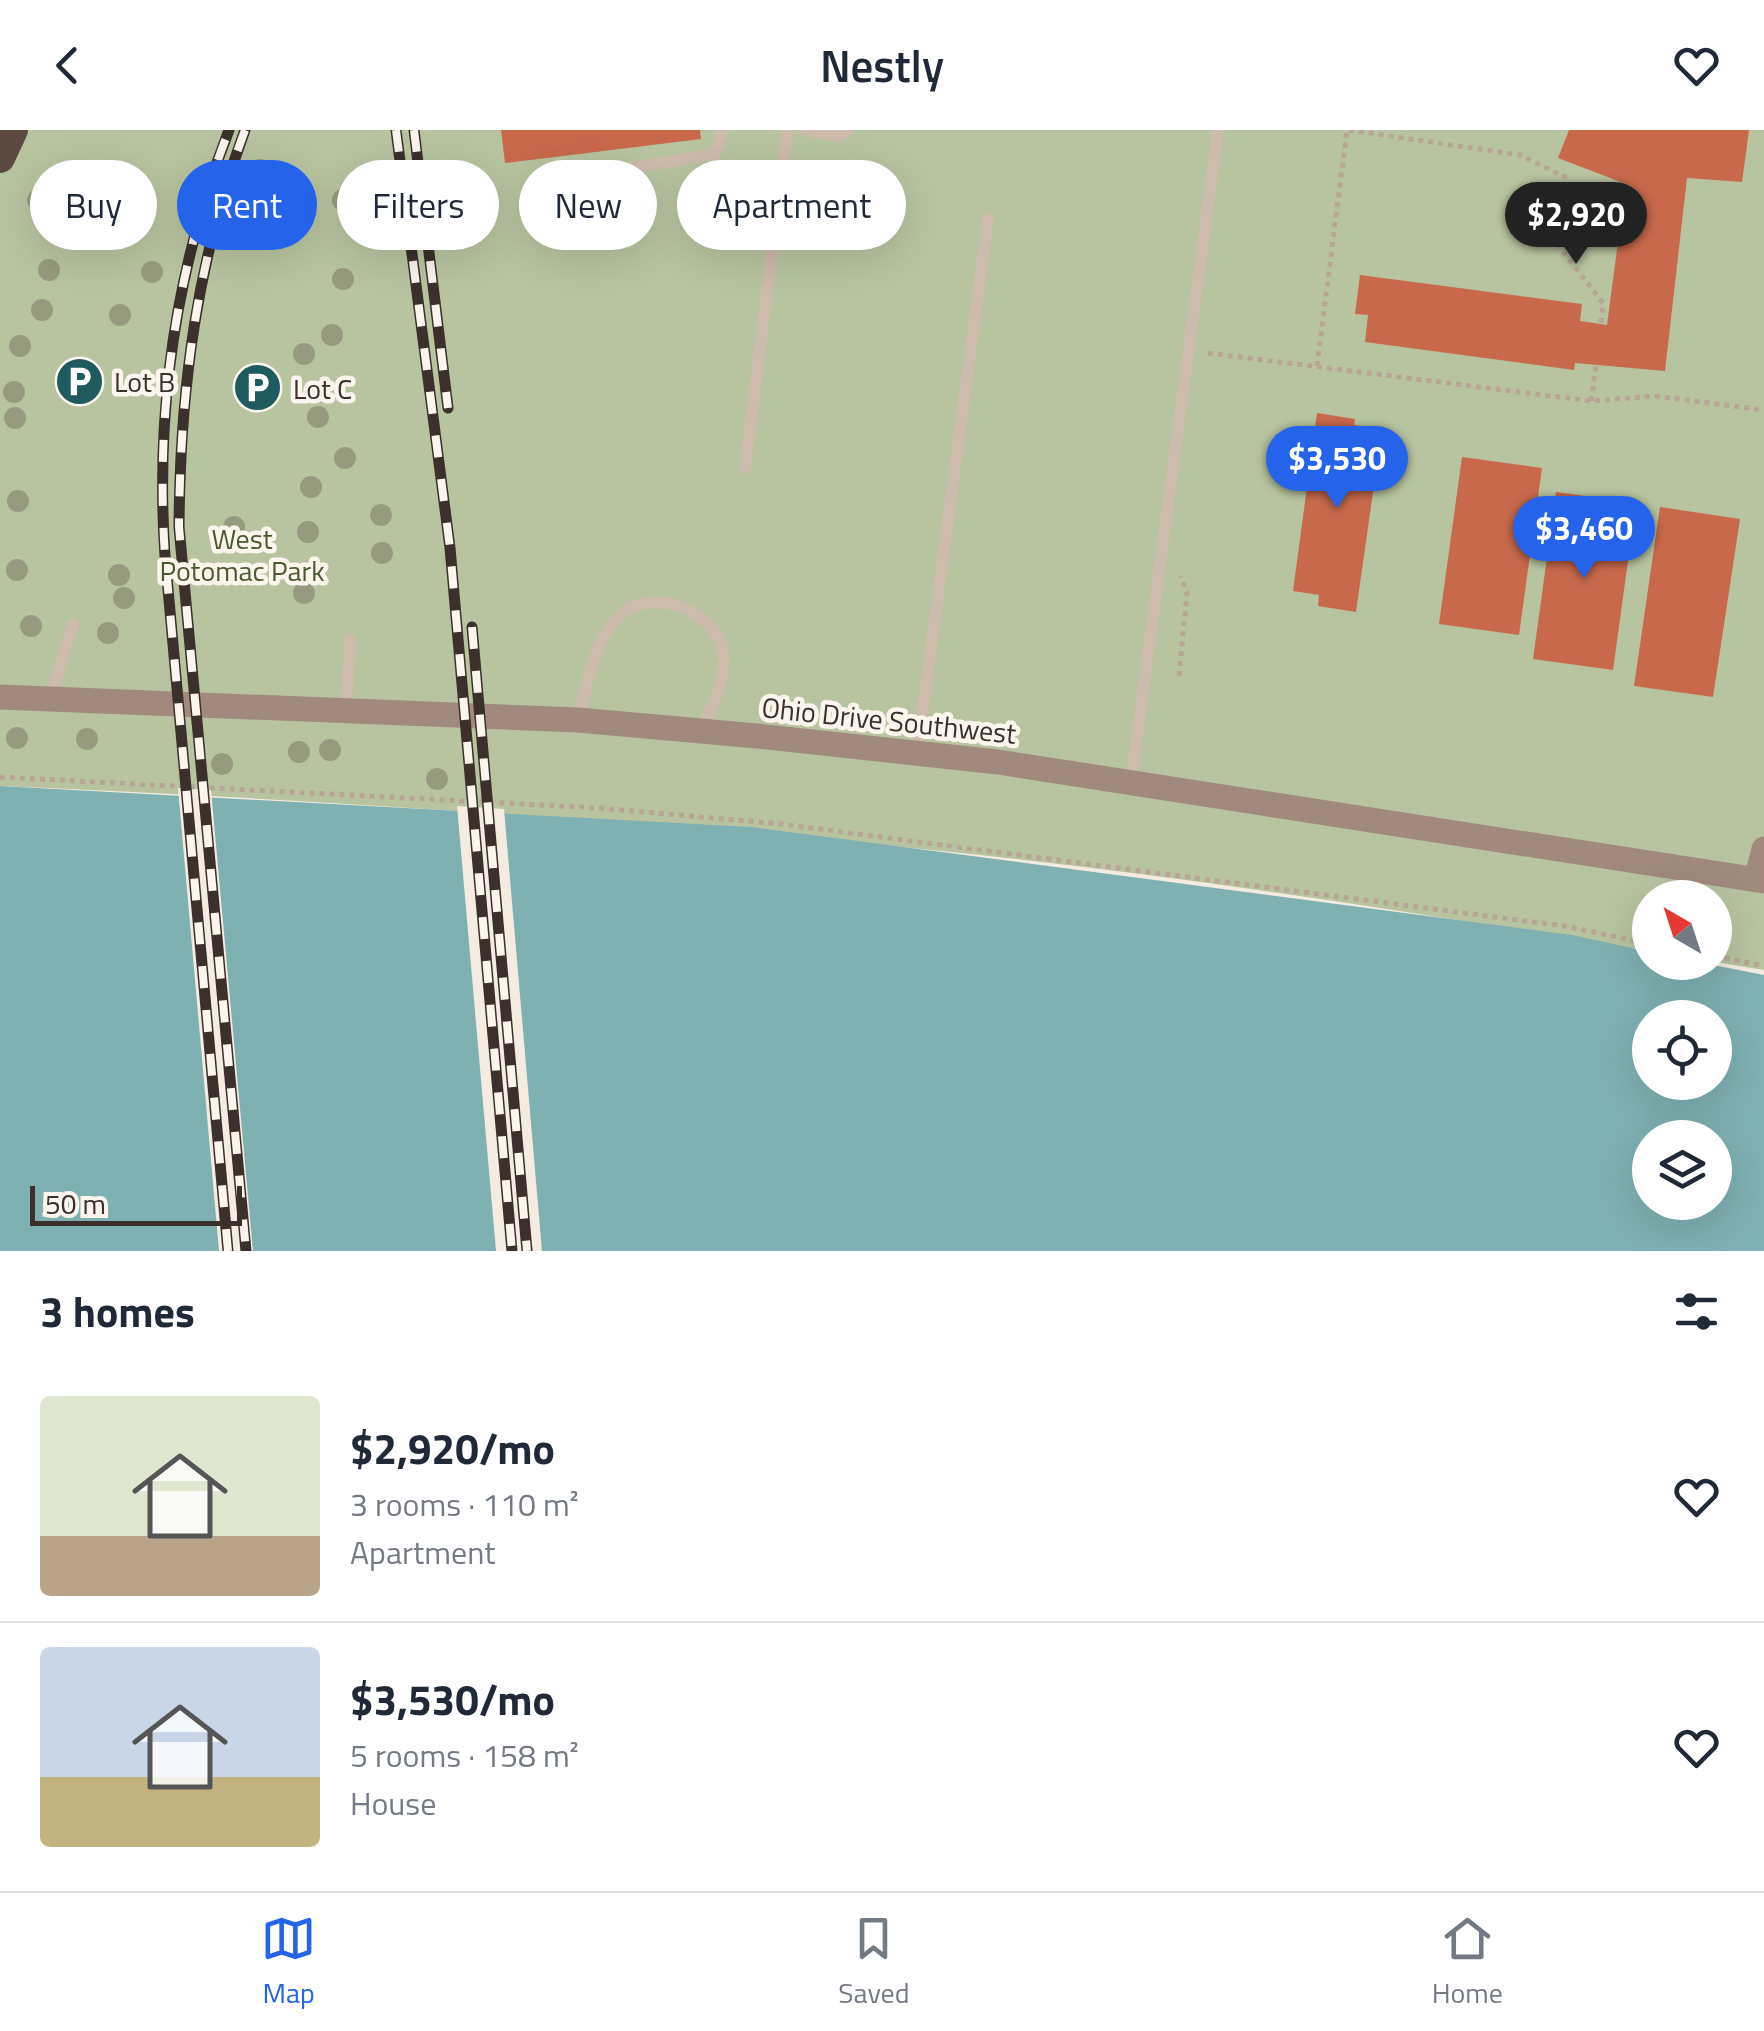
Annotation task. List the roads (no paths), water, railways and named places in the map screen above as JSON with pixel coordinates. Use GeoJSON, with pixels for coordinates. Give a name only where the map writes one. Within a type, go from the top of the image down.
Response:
{"type":"FeatureCollection","features":[{"type":"Feature","properties":{"kind":"highway"},"geometry":{"type":"LineString","coordinates":[[0,158],[13,130]]}},
{"type":"Feature","properties":{"kind":"street","name":"Ohio Drive Southwest"},"geometry":{"type":"LineString","coordinates":[[0,697],[578,720],[702,730],[1131,781],[1760,880]]}},
{"type":"Feature","properties":{"kind":"street"},"geometry":{"type":"LineString","coordinates":[[1760,880],[1764,848]]}},
{"type":"Feature","properties":{"kind":"lane"},"geometry":{"type":"LineString","coordinates":[[657,164],[715,154],[723,130]]}},
{"type":"Feature","properties":{"kind":"lane"},"geometry":{"type":"LineString","coordinates":[[746,468],[787,130]]}},
{"type":"Feature","properties":{"kind":"lane"},"geometry":{"type":"LineString","coordinates":[[806,130],[839,136],[848,130]]}},
{"type":"Feature","properties":{"kind":"lane"},"geometry":{"type":"LineString","coordinates":[[1131,781],[1218,130]]}},
{"type":"Feature","properties":{"kind":"lane"},"geometry":{"type":"LineString","coordinates":[[917,753],[988,219]]}},
{"type":"Feature","properties":{"kind":"lane"},"geometry":{"type":"LineString","coordinates":[[578,720],[595,655],[609,627],[620,614],[643,603],[668,602],[702,617],[721,642],[723,676],[702,730]]}},
{"type":"Feature","properties":{"kind":"lane"},"geometry":{"type":"LineString","coordinates":[[50,698],[73,624]]}},
{"type":"Feature","properties":{"kind":"lane"},"geometry":{"type":"LineString","coordinates":[[346,712],[350,640]]}},
{"type":"Feature","properties":{"kind":"water"},"geometry":{"type":"Polygon","coordinates":[[[0,786],[751,827],[1572,935],[1632,948],[1632,980],[1732,980],[1732,969],[1764,975],[1764,1251],[0,1251],[0,786]]]}},
{"type":"Feature","properties":{"kind":"railway"},"geometry":{"type":"LineString","coordinates":[[228,1251],[165,556],[163,447],[173,339],[183,286],[195,234],[229,130]]}},
{"type":"Feature","properties":{"kind":"railway"},"geometry":{"type":"LineString","coordinates":[[245,130],[215,227],[194,325],[183,425],[179,527],[246,1251]]}},
{"type":"Feature","properties":{"kind":"railway"},"geometry":{"type":"LineString","coordinates":[[396,130],[450,548],[512,1251]]}},
{"type":"Feature","properties":{"kind":"railway"},"geometry":{"type":"LineString","coordinates":[[414,130],[448,408]]}},
{"type":"Feature","properties":{"kind":"railway"},"geometry":{"type":"LineString","coordinates":[[472,627],[527,1251]]}},
{"type":"Feature","properties":{"kind":"place","name":"Lot B"},"geometry":{"type":"Point","coordinates":[79,381]}},
{"type":"Feature","properties":{"kind":"place","name":"Lot C"},"geometry":{"type":"Point","coordinates":[258,388]}},
{"type":"Feature","properties":{"kind":"park label","name":"West Potomac Park"},"geometry":{"type":"Point","coordinates":[242,554]}}]}
